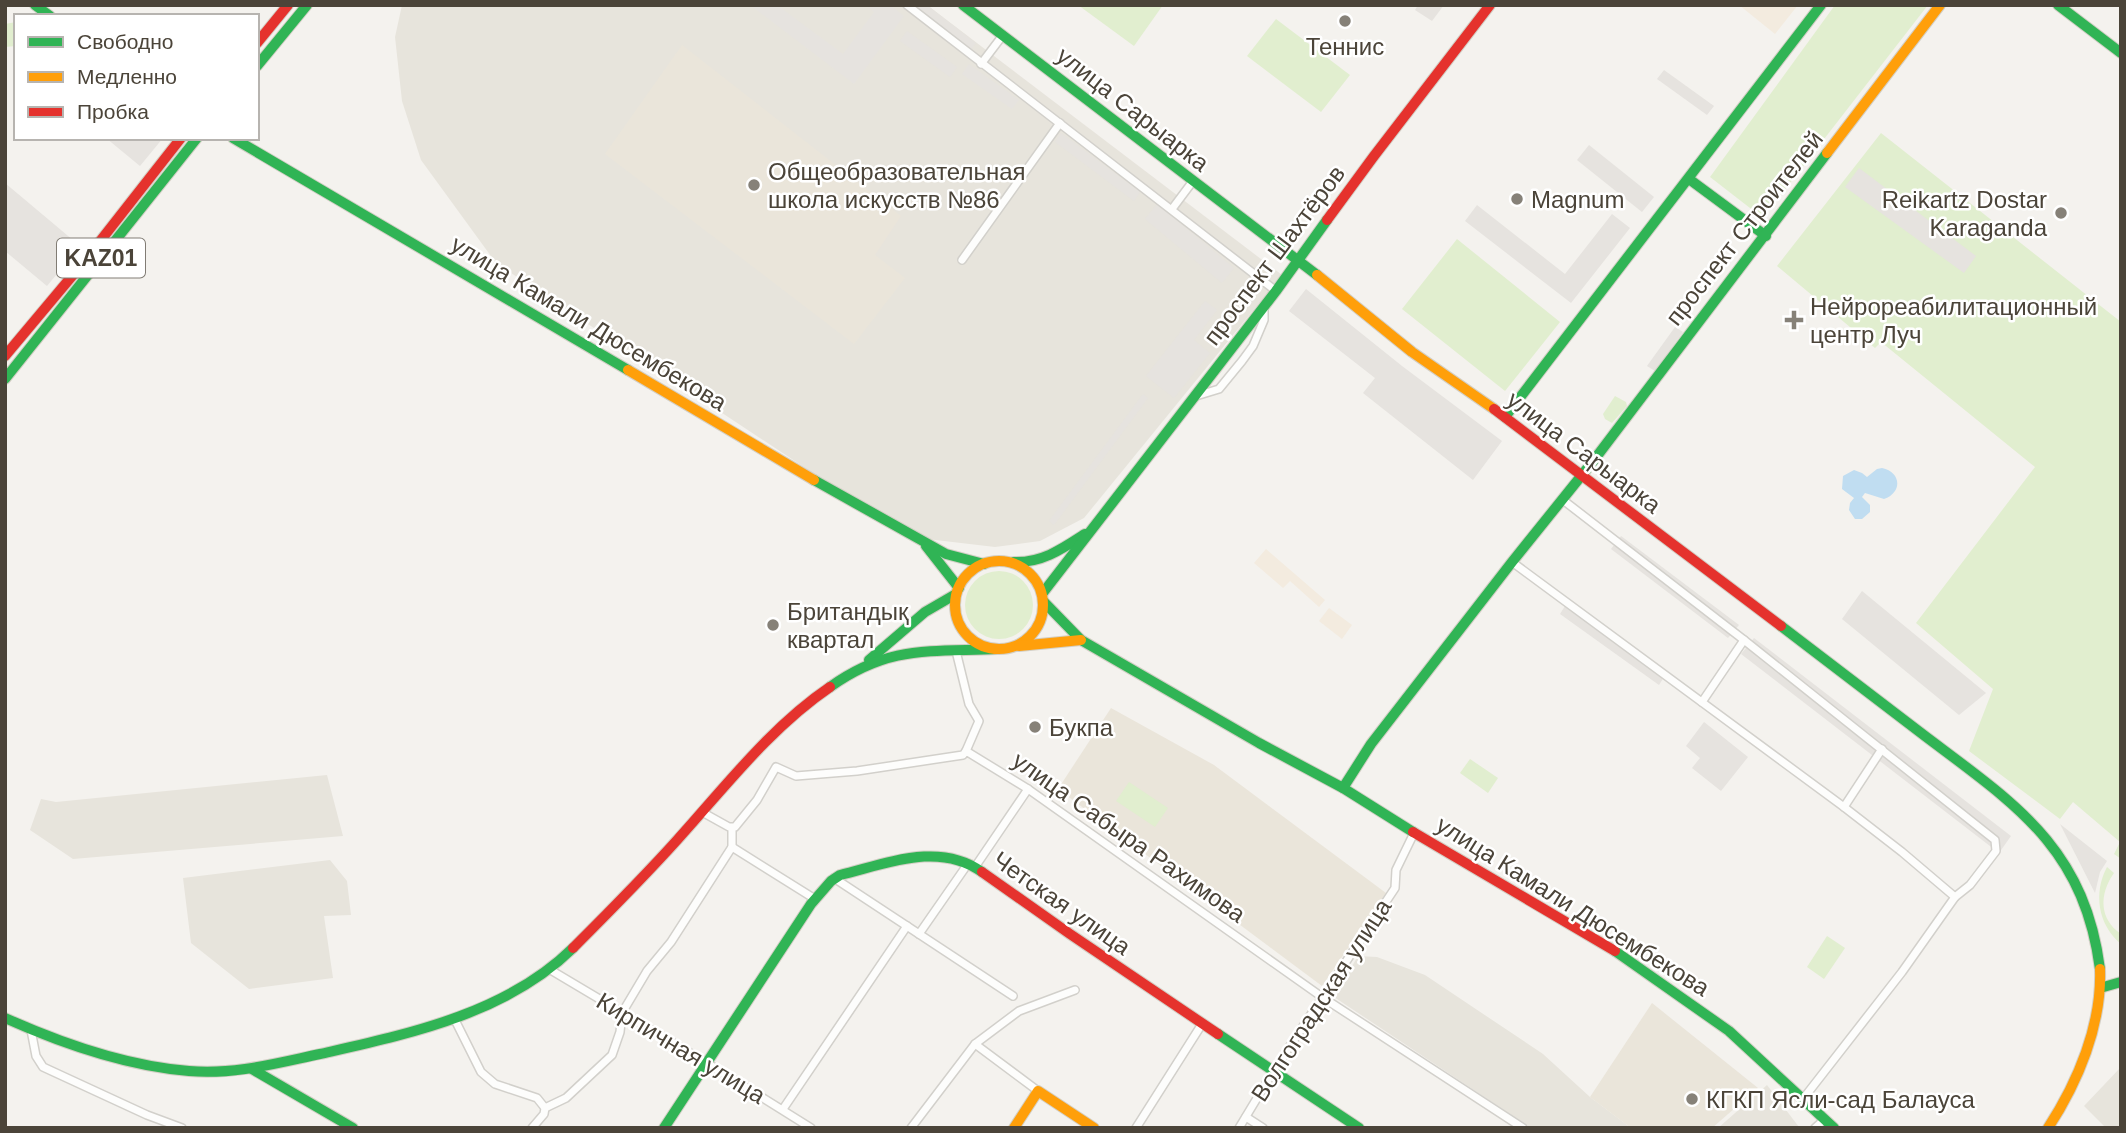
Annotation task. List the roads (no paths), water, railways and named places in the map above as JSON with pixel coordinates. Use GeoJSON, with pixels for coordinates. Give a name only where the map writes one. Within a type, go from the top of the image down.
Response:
{"type":"FeatureCollection","features":[{"type":"Feature","properties":{"kind":"main road"},"geometry":{"type":"LineString","coordinates":[[259,41],[288,5]]}},
{"type":"Feature","properties":{"kind":"main road"},"geometry":{"type":"LineString","coordinates":[[259,64],[307,5]]}},
{"type":"Feature","properties":{"kind":"main road","name":"улица Сарыарка"},"geometry":{"type":"LineString","coordinates":[[963,5],[1298,260],[1412,352],[1505,417],[2013,803],[2046,836],[2075,883],[2087,912],[2096,942],[2100,988],[2090,1040],[2079,1073],[2048,1128]]}},
{"type":"Feature","properties":{"kind":"main road","name":"проспект Шахтёров"},"geometry":{"type":"LineString","coordinates":[[1042,598],[1490,5]]}},
{"type":"Feature","properties":{"kind":"main road"},"geometry":{"type":"LineString","coordinates":[[1505,417],[1821,5]]}},
{"type":"Feature","properties":{"kind":"main road","name":"проспект Строителей"},"geometry":{"type":"LineString","coordinates":[[1582,476],[1940,5]]}},
{"type":"Feature","properties":{"kind":"main road"},"geometry":{"type":"LineString","coordinates":[[2058,5],[2121,52]]}},
{"type":"Feature","properties":{"kind":"main road","name":"KАZ01"},"geometry":{"type":"LineString","coordinates":[[5,356],[83,263],[179,140]]}},
{"type":"Feature","properties":{"kind":"main road","name":"KАZ01"},"geometry":{"type":"LineString","coordinates":[[5,379],[195,140]]}},
{"type":"Feature","properties":{"kind":"main road","name":"улица Камали Дюсембекова"},"geometry":{"type":"LineString","coordinates":[[236,140],[924,543],[946,554],[984,564]]}},
{"type":"Feature","properties":{"kind":"main road"},"geometry":{"type":"LineString","coordinates":[[1689,179],[1766,236]]}},
{"type":"Feature","properties":{"kind":"main road"},"geometry":{"type":"LineString","coordinates":[[1343,788],[1371,744],[1582,476]]}},
{"type":"Feature","properties":{"kind":"main road"},"geometry":{"type":"LineString","coordinates":[[863,665],[925,612],[957,591],[974,569],[984,564],[1028,564],[1041,560],[1092,530]]}},
{"type":"Feature","properties":{"kind":"main road"},"geometry":{"type":"LineString","coordinates":[[924,543],[957,591],[956,612],[965,634],[974,642],[997,649]]}},
{"type":"Feature","properties":{"kind":"main road"},"geometry":{"type":"LineString","coordinates":[[1006,562],[1029,573],[1037,582],[1042,598],[1042,616],[1035,630],[1025,641],[1012,648]]}},
{"type":"Feature","properties":{"kind":"main road","name":"улица Камали Дюсембекова"},"geometry":{"type":"LineString","coordinates":[[1042,598],[1081,640],[1259,743],[1343,788],[1414,833],[1599,941],[1702,1009],[1834,1128]]}},
{"type":"Feature","properties":{"kind":"main road"},"geometry":{"type":"LineString","coordinates":[[5,1018],[31,1030],[123,1060],[170,1069],[213,1072],[252,1069],[362,1045],[454,1018],[513,991],[549,969],[614,910],[748,760],[803,706],[843,676],[863,665],[891,656],[1012,648],[1045,642],[1081,640]]}},
{"type":"Feature","properties":{"kind":"main road","name":"Четская улица"},"geometry":{"type":"LineString","coordinates":[[834,878],[923,855],[941,856],[971,866],[1359,1128]]}},
{"type":"Feature","properties":{"kind":"main road"},"geometry":{"type":"LineString","coordinates":[[664,1128],[815,899],[834,878]]}},
{"type":"Feature","properties":{"kind":"main road"},"geometry":{"type":"LineString","coordinates":[[2100,988],[2121,982]]}},
{"type":"Feature","properties":{"kind":"main road"},"geometry":{"type":"LineString","coordinates":[[252,1069],[353,1128]]}},
{"type":"Feature","properties":{"kind":"main road"},"geometry":{"type":"LineString","coordinates":[[1014,1128],[1038,1091],[1094,1128]]}},
{"type":"Feature","properties":{"kind":"street"},"geometry":{"type":"LineString","coordinates":[[907,5],[1276,290]]}},
{"type":"Feature","properties":{"kind":"street"},"geometry":{"type":"LineString","coordinates":[[981,64],[1003,35]]}},
{"type":"Feature","properties":{"kind":"street"},"geometry":{"type":"LineString","coordinates":[[962,260],[1060,123]]}},
{"type":"Feature","properties":{"kind":"street"},"geometry":{"type":"LineString","coordinates":[[1172,209],[1193,181]]}},
{"type":"Feature","properties":{"kind":"street"},"geometry":{"type":"LineString","coordinates":[[1195,396],[1219,390],[1254,346],[1264,320],[1264,306]]}},
{"type":"Feature","properties":{"kind":"street"},"geometry":{"type":"LineString","coordinates":[[1563,500],[1995,840],[1996,851],[1970,885],[1955,897],[1902,972],[1804,1099]]}},
{"type":"Feature","properties":{"kind":"street"},"geometry":{"type":"LineString","coordinates":[[1512,562],[1844,807],[1955,897]]}},
{"type":"Feature","properties":{"kind":"street"},"geometry":{"type":"LineString","coordinates":[[1702,702],[1744,640]]}},
{"type":"Feature","properties":{"kind":"street"},"geometry":{"type":"LineString","coordinates":[[732,828],[757,800],[776,767],[796,776],[871,769],[963,755],[979,721],[968,704],[956,651]]}},
{"type":"Feature","properties":{"kind":"street"},"geometry":{"type":"LineString","coordinates":[[1844,807],[1882,749]]}},
{"type":"Feature","properties":{"kind":"street","name":"улица Сабыра Рахимова"},"geometry":{"type":"LineString","coordinates":[[966,751],[1028,789],[1322,998],[1523,1128]]}},
{"type":"Feature","properties":{"kind":"street"},"geometry":{"type":"LineString","coordinates":[[919,934],[1028,789]]}},
{"type":"Feature","properties":{"kind":"street"},"geometry":{"type":"LineString","coordinates":[[702,811],[732,828]]}},
{"type":"Feature","properties":{"kind":"street"},"geometry":{"type":"LineString","coordinates":[[545,1108],[566,1098],[612,1055],[620,1032],[622,1013],[647,971],[671,942],[733,847],[732,828]]}},
{"type":"Feature","properties":{"kind":"street","name":"Волгоградская улица"},"geometry":{"type":"LineString","coordinates":[[1239,1128],[1274,1070],[1395,888],[1399,861],[1414,833]]}},
{"type":"Feature","properties":{"kind":"street"},"geometry":{"type":"LineString","coordinates":[[733,847],[815,899]]}},
{"type":"Feature","properties":{"kind":"street"},"geometry":{"type":"LineString","coordinates":[[834,878],[1013,996]]}},
{"type":"Feature","properties":{"kind":"street"},"geometry":{"type":"LineString","coordinates":[[783,1109],[907,926]]}},
{"type":"Feature","properties":{"kind":"street","name":"Кирпичная улица"},"geometry":{"type":"LineString","coordinates":[[549,969],[811,1128]]}},
{"type":"Feature","properties":{"kind":"street"},"geometry":{"type":"LineString","coordinates":[[911,1128],[975,1044],[1019,1011],[1075,990]]}},
{"type":"Feature","properties":{"kind":"street"},"geometry":{"type":"LineString","coordinates":[[454,1018],[481,1072],[495,1084],[537,1098],[545,1108],[544,1114],[533,1128]]}},
{"type":"Feature","properties":{"kind":"street"},"geometry":{"type":"LineString","coordinates":[[1136,1128],[1202,1024]]}},
{"type":"Feature","properties":{"kind":"street"},"geometry":{"type":"LineString","coordinates":[[31,1030],[36,1056],[43,1067],[147,1115],[182,1128]]}},
{"type":"Feature","properties":{"kind":"street"},"geometry":{"type":"LineString","coordinates":[[975,1044],[1038,1091]]}},
{"type":"Feature","properties":{"kind":"street"},"geometry":{"type":"LineString","coordinates":[[1246,1117],[1263,1128]]}},
{"type":"Feature","properties":{"kind":"street"},"geometry":{"type":"LineString","coordinates":[[1815,1128],[1825,1119]]}},
{"type":"Feature","properties":{"kind":"water"},"geometry":{"type":"Polygon","coordinates":[[[1882,468],[1893,474],[1897,487],[1884,499],[1865,493],[1862,497],[1870,505],[1870,512],[1862,519],[1855,519],[1849,510],[1854,498],[1842,489],[1843,476],[1854,470],[1867,477],[1882,468]]]}},
{"type":"Feature","properties":{"kind":"place","name":"Теннис"},"geometry":{"type":"Point","coordinates":[1345,21]}},
{"type":"Feature","properties":{"kind":"place","name":"Общеобразовательная школа искусств №86"},"geometry":{"type":"Point","coordinates":[754,185]}},
{"type":"Feature","properties":{"kind":"place","name":"Magnum"},"geometry":{"type":"Point","coordinates":[1517,199]}},
{"type":"Feature","properties":{"kind":"place","name":"Reikartz Dostar Karaganda"},"geometry":{"type":"Point","coordinates":[2061,213]}},
{"type":"Feature","properties":{"kind":"place","name":"Нейрореабилитационный центр Луч"},"geometry":{"type":"Point","coordinates":[1794,320]}},
{"type":"Feature","properties":{"kind":"place","name":"Британдық квартал"},"geometry":{"type":"Point","coordinates":[773,625]}},
{"type":"Feature","properties":{"kind":"place","name":"Букпа"},"geometry":{"type":"Point","coordinates":[1035,727]}},
{"type":"Feature","properties":{"kind":"place","name":"КГКП Ясли-сад Балауса"},"geometry":{"type":"Point","coordinates":[1692,1099]}}]}
